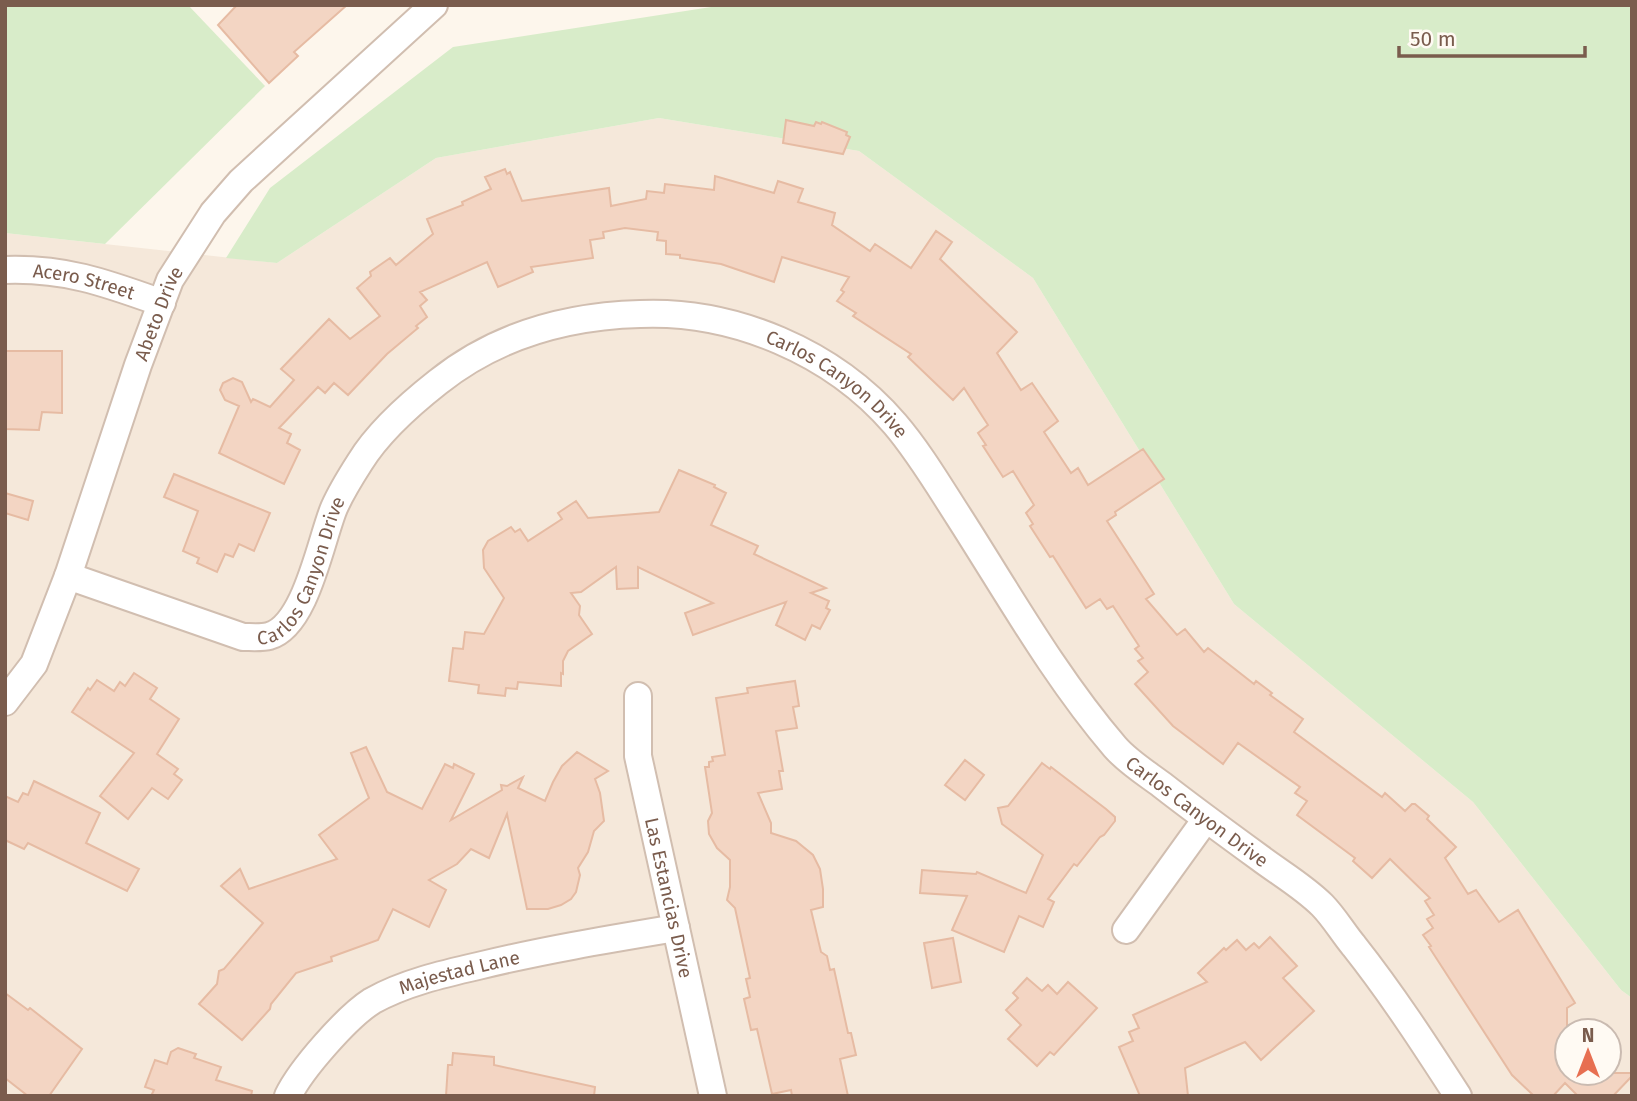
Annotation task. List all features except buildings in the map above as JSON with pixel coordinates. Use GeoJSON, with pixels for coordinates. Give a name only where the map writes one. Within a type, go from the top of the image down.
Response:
{"type":"FeatureCollection","features":[{"type":"Feature","properties":{"kind":"street","name":"Abeto Drive"},"geometry":{"type":"LineString","coordinates":[[5,702],[34,664],[68,576],[138,365],[170,280],[213,212],[241,181],[434,5]]}},
{"type":"Feature","properties":{"kind":"street","name":"Acero Street"},"geometry":{"type":"LineString","coordinates":[[5,270],[66,272],[162,303]]}},
{"type":"Feature","properties":{"kind":"street","name":"Carlos Canyon Drive"},"geometry":{"type":"LineString","coordinates":[[68,576],[243,637],[270,636],[292,618],[314,574],[335,507],[362,459],[385,430],[441,380],[482,352],[540,328],[594,316],[662,313],[700,317],[762,334],[824,363],[853,385],[895,424],[944,494],[1071,691],[1119,752],[1321,904],[1390,992],[1458,1096]]}},
{"type":"Feature","properties":{"kind":"street","name":"Las Estancias Drive"},"geometry":{"type":"LineString","coordinates":[[638,696],[638,756],[713,1096]]}},
{"type":"Feature","properties":{"kind":"street"},"geometry":{"type":"LineString","coordinates":[[1126,930],[1206,819]]}},
{"type":"Feature","properties":{"kind":"street","name":"Majestad Lane"},"geometry":{"type":"LineString","coordinates":[[288,1096],[343,1024],[366,1006],[391,992],[436,976],[520,956],[676,928]]}},
{"type":"Feature","properties":{"kind":"shaded area"},"geometry":{"type":"Polygon","coordinates":[[[659,118],[859,151],[1033,278],[1234,604],[1473,802],[1621,990],[1632,998],[1632,1096],[5,1096],[5,233],[277,263],[436,158],[659,118]]]}},
{"type":"Feature","properties":{"kind":"green space"},"geometry":{"type":"Polygon","coordinates":[[[5,5],[188,5],[265,86],[105,244],[5,233],[5,5]]]}},
{"type":"Feature","properties":{"kind":"green space"},"geometry":{"type":"Polygon","coordinates":[[[724,5],[1632,5],[1632,998],[1621,990],[1473,802],[1234,604],[1033,278],[859,151],[659,118],[436,158],[277,263],[226,258],[270,188],[453,47],[724,5]]]}}]}
